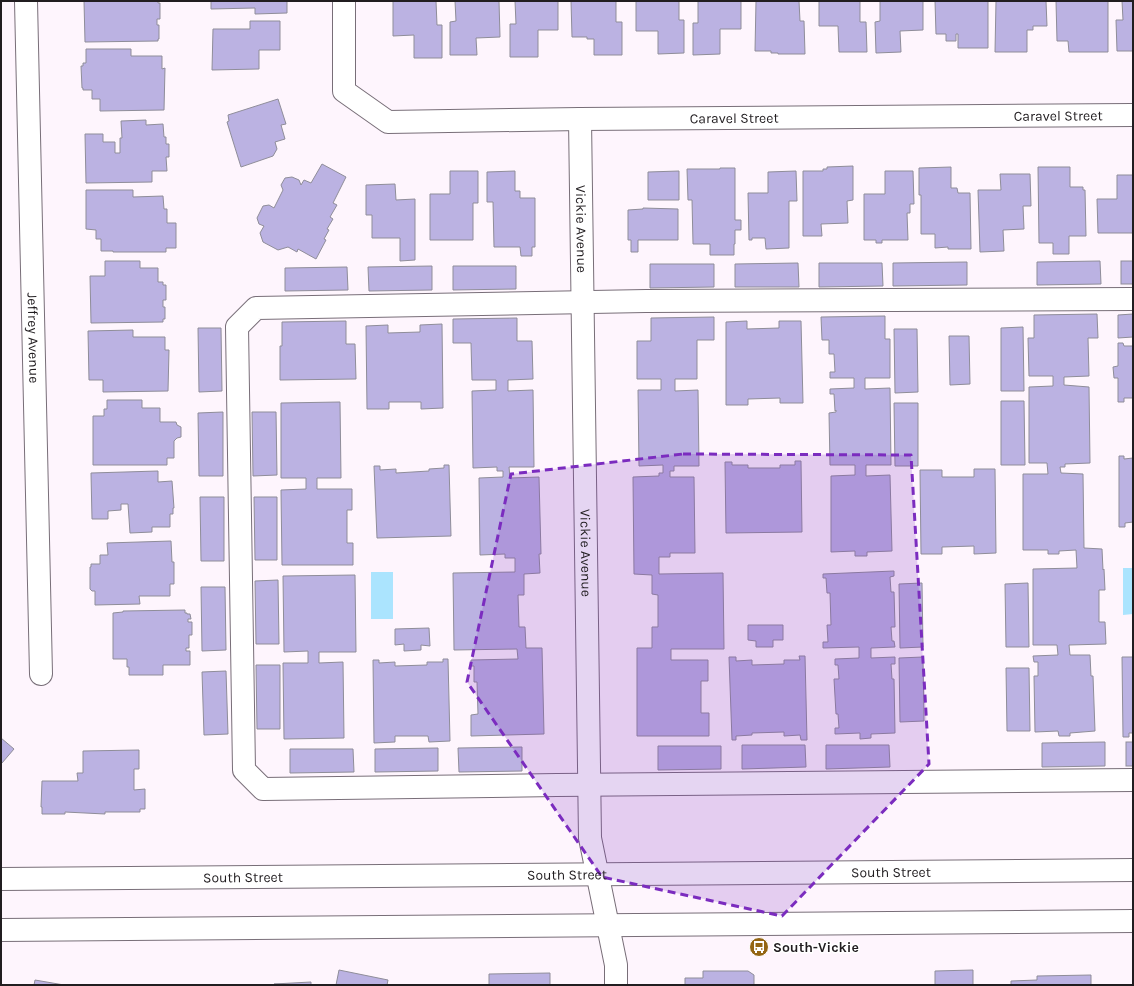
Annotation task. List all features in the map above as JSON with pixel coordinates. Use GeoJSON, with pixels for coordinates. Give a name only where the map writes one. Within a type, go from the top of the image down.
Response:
{"type":"FeatureCollection","features":[{"type":"Feature","properties":{"kind":"street","name":"Jeffrey Avenue"},"geometry":{"type":"LineString","coordinates":[[26,1],[41,674]]}},
{"type":"Feature","properties":{"kind":"street","name":"Caravel Street"},"geometry":{"type":"LineString","coordinates":[[344,1],[344,91],[388,122],[1133,115]]}},
{"type":"Feature","properties":{"kind":"street","name":"Vickie Avenue"},"geometry":{"type":"LineString","coordinates":[[580,119],[590,838],[616,965],[616,985]]}},
{"type":"Feature","properties":{"kind":"street"},"geometry":{"type":"LineString","coordinates":[[1133,299],[646,301],[256,308],[237,327],[244,770],[263,789],[1133,780]]}},
{"type":"Feature","properties":{"kind":"street","name":"South Street"},"geometry":{"type":"LineString","coordinates":[[1,879],[1133,870]]}},
{"type":"Feature","properties":{"kind":"street"},"geometry":{"type":"LineString","coordinates":[[1,930],[1133,921]]}},
{"type":"Feature","properties":{"kind":"highlighted area"},"geometry":{"type":"Polygon","coordinates":[[[683,454],[911,455],[929,764],[782,916],[602,877],[467,682],[511,474],[683,454]]]}},
{"type":"Feature","properties":{"kind":"water"},"geometry":{"type":"Polygon","coordinates":[[[1123,568],[1133,568],[1133,614],[1123,615],[1123,568]]]}},
{"type":"Feature","properties":{"kind":"water"},"geometry":{"type":"Polygon","coordinates":[[[371,572],[393,572],[393,619],[371,619],[371,572]]]}},
{"type":"Feature","properties":{"kind":"building"},"geometry":{"type":"Polygon","coordinates":[[[84,1],[158,1],[158,3],[160,3],[160,19],[157,19],[157,25],[159,25],[158,41],[85,42],[84,1]]]}},
{"type":"Feature","properties":{"kind":"building"},"geometry":{"type":"Polygon","coordinates":[[[211,1],[287,1],[287,13],[255,14],[255,8],[211,9],[211,1]]]}},
{"type":"Feature","properties":{"kind":"building"},"geometry":{"type":"Polygon","coordinates":[[[393,1],[436,1],[437,25],[442,25],[442,58],[414,58],[414,35],[393,36],[393,1]]]}},
{"type":"Feature","properties":{"kind":"building"},"geometry":{"type":"Polygon","coordinates":[[[455,1],[499,1],[500,37],[476,38],[477,55],[450,55],[450,22],[456,21],[455,1]]]}},
{"type":"Feature","properties":{"kind":"building"},"geometry":{"type":"Polygon","coordinates":[[[515,1],[558,1],[558,30],[538,30],[538,57],[510,57],[510,24],[516,24],[515,1]]]}},
{"type":"Feature","properties":{"kind":"building"},"geometry":{"type":"Polygon","coordinates":[[[571,1],[616,1],[616,22],[622,22],[622,55],[594,55],[594,39],[587,39],[587,37],[572,37],[571,1]]]}},
{"type":"Feature","properties":{"kind":"building"},"geometry":{"type":"Polygon","coordinates":[[[636,1],[679,1],[679,20],[684,20],[684,53],[658,54],[658,31],[636,31],[636,1]]]}},
{"type":"Feature","properties":{"kind":"building"},"geometry":{"type":"Polygon","coordinates":[[[698,1],[741,1],[741,29],[720,29],[720,54],[693,55],[693,23],[698,23],[698,1]]]}},
{"type":"Feature","properties":{"kind":"building"},"geometry":{"type":"Polygon","coordinates":[[[756,1],[799,1],[800,21],[804,21],[805,54],[778,54],[771,53],[771,51],[755,51],[756,1]]]}},
{"type":"Feature","properties":{"kind":"building"},"geometry":{"type":"Polygon","coordinates":[[[819,1],[860,1],[860,22],[866,22],[867,52],[839,52],[838,26],[819,26],[819,1]]]}},
{"type":"Feature","properties":{"kind":"building"},"geometry":{"type":"Polygon","coordinates":[[[880,1],[923,1],[923,30],[900,31],[901,52],[876,53],[875,22],[880,21],[880,1]]]}},
{"type":"Feature","properties":{"kind":"building"},"geometry":{"type":"Polygon","coordinates":[[[935,1],[988,1],[988,48],[958,48],[958,34],[956,34],[956,41],[946,41],[946,34],[936,34],[935,1]]]}},
{"type":"Feature","properties":{"kind":"building"},"geometry":{"type":"Polygon","coordinates":[[[996,1],[1046,1],[1047,26],[1033,26],[1033,30],[1027,30],[1027,52],[995,52],[996,1]]]}},
{"type":"Feature","properties":{"kind":"building"},"geometry":{"type":"Polygon","coordinates":[[[1056,1],[1108,1],[1108,52],[1069,52],[1068,41],[1057,41],[1056,1]]]}},
{"type":"Feature","properties":{"kind":"building"},"geometry":{"type":"Polygon","coordinates":[[[1122,1],[1133,1],[1133,51],[1117,51],[1116,20],[1123,20],[1122,1]]]}},
{"type":"Feature","properties":{"kind":"building"},"geometry":{"type":"Polygon","coordinates":[[[250,21],[280,21],[280,50],[259,50],[259,69],[212,70],[213,29],[250,29],[250,21]]]}},
{"type":"Feature","properties":{"kind":"building"},"geometry":{"type":"Polygon","coordinates":[[[86,49],[131,49],[131,56],[162,56],[162,69],[165,68],[164,110],[100,111],[100,99],[92,99],[92,90],[83,90],[82,88],[81,66],[83,66],[83,63],[86,63],[86,49]]]}},
{"type":"Feature","properties":{"kind":"building"},"geometry":{"type":"Polygon","coordinates":[[[278,99],[286,124],[281,125],[285,139],[275,142],[277,149],[273,156],[241,167],[227,122],[229,121],[228,115],[278,99]]]}},
{"type":"Feature","properties":{"kind":"building"},"geometry":{"type":"Polygon","coordinates":[[[146,120],[146,125],[163,124],[166,144],[169,144],[169,157],[166,157],[167,171],[152,171],[152,182],[86,183],[85,134],[103,134],[103,142],[115,142],[115,153],[120,153],[120,138],[122,138],[121,121],[146,120]]]}},
{"type":"Feature","properties":{"kind":"building"},"geometry":{"type":"Polygon","coordinates":[[[322,164],[346,177],[333,203],[337,205],[330,217],[333,219],[327,229],[329,230],[324,239],[326,240],[316,259],[298,249],[297,252],[288,247],[278,250],[263,242],[260,233],[264,226],[259,224],[257,218],[263,206],[269,205],[274,208],[283,190],[281,185],[285,178],[292,177],[299,180],[301,185],[304,180],[311,183],[322,164]]]}},
{"type":"Feature","properties":{"kind":"building"},"geometry":{"type":"Polygon","coordinates":[[[853,166],[853,200],[847,201],[848,223],[821,224],[822,236],[803,236],[803,171],[823,171],[823,169],[827,169],[827,167],[853,166]]]}},
{"type":"Feature","properties":{"kind":"building"},"geometry":{"type":"Polygon","coordinates":[[[951,167],[951,188],[957,188],[958,193],[970,193],[971,249],[948,249],[948,247],[935,248],[935,234],[921,234],[919,168],[951,167]]]}},
{"type":"Feature","properties":{"kind":"building"},"geometry":{"type":"Polygon","coordinates":[[[1038,167],[1070,167],[1070,187],[1083,187],[1083,190],[1085,190],[1086,236],[1069,236],[1069,254],[1053,254],[1053,243],[1039,243],[1038,167]]]}},
{"type":"Feature","properties":{"kind":"building"},"geometry":{"type":"Polygon","coordinates":[[[735,168],[735,220],[741,220],[741,230],[735,230],[734,255],[710,255],[710,244],[693,244],[692,200],[688,200],[687,169],[735,168]]]}},
{"type":"Feature","properties":{"kind":"building"},"geometry":{"type":"Polygon","coordinates":[[[450,171],[478,171],[478,203],[473,203],[473,240],[430,240],[430,194],[450,194],[450,171]]]}},
{"type":"Feature","properties":{"kind":"building"},"geometry":{"type":"Polygon","coordinates":[[[515,171],[515,191],[520,191],[520,198],[535,198],[535,247],[532,247],[532,256],[521,256],[520,247],[494,247],[493,202],[487,202],[487,172],[515,171]]]}},
{"type":"Feature","properties":{"kind":"building"},"geometry":{"type":"Polygon","coordinates":[[[679,171],[679,200],[648,200],[648,172],[679,171]]]}},
{"type":"Feature","properties":{"kind":"building"},"geometry":{"type":"Polygon","coordinates":[[[796,171],[797,201],[789,201],[789,248],[766,249],[765,238],[752,238],[752,240],[749,240],[748,193],[768,193],[768,172],[796,171]]]}},
{"type":"Feature","properties":{"kind":"building"},"geometry":{"type":"Polygon","coordinates":[[[885,171],[913,171],[914,204],[910,204],[910,213],[907,213],[908,240],[882,240],[882,243],[876,243],[876,240],[864,240],[864,194],[885,194],[885,171]]]}},
{"type":"Feature","properties":{"kind":"building"},"geometry":{"type":"Polygon","coordinates":[[[1000,174],[1030,174],[1031,206],[1023,206],[1024,229],[1003,230],[1004,251],[980,252],[978,190],[1001,190],[1000,174]]]}},
{"type":"Feature","properties":{"kind":"building"},"geometry":{"type":"Polygon","coordinates":[[[1117,175],[1133,175],[1133,233],[1098,233],[1097,199],[1117,199],[1117,175]]]}},
{"type":"Feature","properties":{"kind":"building"},"geometry":{"type":"Polygon","coordinates":[[[395,184],[396,200],[415,199],[415,260],[400,261],[400,238],[372,238],[372,215],[366,215],[366,185],[395,184]]]}},
{"type":"Feature","properties":{"kind":"building"},"geometry":{"type":"Polygon","coordinates":[[[86,190],[133,190],[133,197],[163,196],[164,209],[167,209],[167,223],[176,223],[176,248],[166,248],[166,252],[101,251],[101,239],[96,239],[96,230],[86,229],[86,190]]]}},
{"type":"Feature","properties":{"kind":"building"},"geometry":{"type":"Polygon","coordinates":[[[643,208],[678,209],[678,240],[638,240],[638,252],[631,252],[631,240],[628,240],[628,210],[643,208]]]}},
{"type":"Feature","properties":{"kind":"building"},"geometry":{"type":"Polygon","coordinates":[[[105,261],[140,261],[140,268],[158,268],[158,282],[163,282],[163,285],[166,285],[166,300],[163,300],[163,307],[165,307],[165,319],[163,319],[163,322],[91,323],[90,276],[105,276],[105,261]]]}},
{"type":"Feature","properties":{"kind":"building"},"geometry":{"type":"Polygon","coordinates":[[[1100,261],[1101,284],[1037,285],[1037,262],[1100,261]]]}},
{"type":"Feature","properties":{"kind":"building"},"geometry":{"type":"Polygon","coordinates":[[[1121,261],[1133,261],[1133,284],[1121,284],[1121,261]]]}},
{"type":"Feature","properties":{"kind":"building"},"geometry":{"type":"Polygon","coordinates":[[[967,262],[967,285],[893,286],[893,263],[967,262]]]}},
{"type":"Feature","properties":{"kind":"building"},"geometry":{"type":"Polygon","coordinates":[[[798,263],[799,287],[735,287],[735,264],[798,263]]]}},
{"type":"Feature","properties":{"kind":"building"},"geometry":{"type":"Polygon","coordinates":[[[819,263],[882,263],[883,286],[819,287],[819,263]]]}},
{"type":"Feature","properties":{"kind":"building"},"geometry":{"type":"Polygon","coordinates":[[[650,264],[714,264],[714,287],[650,288],[650,264]]]}},
{"type":"Feature","properties":{"kind":"building"},"geometry":{"type":"Polygon","coordinates":[[[432,266],[432,290],[369,291],[368,267],[432,266]]]}},
{"type":"Feature","properties":{"kind":"building"},"geometry":{"type":"Polygon","coordinates":[[[453,266],[516,266],[516,289],[453,290],[453,266]]]}},
{"type":"Feature","properties":{"kind":"building"},"geometry":{"type":"Polygon","coordinates":[[[347,267],[348,290],[285,291],[285,268],[347,267]]]}},
{"type":"Feature","properties":{"kind":"building"},"geometry":{"type":"Polygon","coordinates":[[[1097,314],[1098,338],[1088,338],[1089,376],[1064,377],[1064,385],[1089,387],[1090,463],[1065,464],[1065,467],[1060,467],[1061,473],[1083,474],[1084,548],[1102,549],[1105,590],[1099,590],[1099,622],[1105,622],[1106,644],[1069,645],[1070,655],[1090,655],[1091,676],[1093,676],[1095,731],[1070,733],[1070,736],[1059,736],[1058,731],[1035,732],[1034,676],[1038,676],[1038,662],[1034,662],[1033,656],[1058,655],[1057,645],[1033,645],[1033,569],[1077,568],[1076,550],[1059,551],[1059,554],[1048,554],[1048,550],[1023,550],[1023,474],[1048,474],[1047,463],[1029,463],[1029,387],[1053,386],[1053,376],[1029,376],[1028,338],[1034,338],[1034,315],[1097,314]]]}},
{"type":"Feature","properties":{"kind":"building"},"geometry":{"type":"Polygon","coordinates":[[[1133,314],[1133,337],[1118,338],[1118,315],[1133,314]]]}},
{"type":"Feature","properties":{"kind":"building"},"geometry":{"type":"Polygon","coordinates":[[[885,316],[885,339],[890,339],[890,378],[865,378],[865,389],[890,388],[891,465],[866,465],[866,476],[890,475],[892,551],[867,552],[867,556],[855,556],[855,551],[831,552],[831,476],[855,475],[855,465],[830,465],[829,413],[836,412],[836,410],[835,411],[834,394],[830,394],[830,389],[854,388],[854,378],[830,378],[830,372],[835,372],[834,354],[829,354],[829,340],[822,340],[821,317],[885,316]]]}},
{"type":"Feature","properties":{"kind":"building"},"geometry":{"type":"Polygon","coordinates":[[[714,317],[714,340],[697,340],[697,379],[675,379],[675,391],[698,390],[699,466],[674,466],[674,471],[670,471],[670,477],[694,477],[695,553],[670,553],[670,557],[659,557],[659,574],[723,573],[724,649],[671,649],[671,660],[708,660],[708,681],[701,681],[701,713],[709,713],[709,736],[637,736],[637,648],[652,648],[652,627],[658,627],[658,595],[652,594],[652,575],[634,574],[633,477],[659,476],[659,473],[663,473],[663,465],[639,466],[638,390],[661,390],[661,379],[637,379],[637,341],[651,341],[651,318],[714,317]]]}},
{"type":"Feature","properties":{"kind":"building"},"geometry":{"type":"Polygon","coordinates":[[[517,318],[517,341],[532,341],[533,379],[508,380],[508,391],[533,390],[534,467],[509,467],[510,478],[539,477],[541,554],[539,554],[540,573],[524,574],[524,595],[518,595],[519,627],[525,627],[526,648],[542,648],[544,734],[471,736],[471,715],[478,714],[477,682],[474,682],[474,666],[471,666],[471,660],[518,659],[517,649],[454,650],[453,573],[515,572],[515,558],[505,558],[505,554],[480,555],[479,478],[503,477],[503,471],[497,471],[497,467],[473,468],[472,391],[496,390],[496,380],[472,380],[471,343],[453,343],[453,319],[517,318]]]}},
{"type":"Feature","properties":{"kind":"building"},"geometry":{"type":"Polygon","coordinates":[[[346,321],[346,344],[355,344],[356,379],[280,380],[282,322],[346,321]]]}},
{"type":"Feature","properties":{"kind":"building"},"geometry":{"type":"Polygon","coordinates":[[[747,321],[747,329],[779,328],[779,321],[801,321],[803,403],[780,403],[780,398],[748,399],[748,405],[726,405],[726,322],[747,321]]]}},
{"type":"Feature","properties":{"kind":"building"},"geometry":{"type":"Polygon","coordinates":[[[442,324],[443,408],[421,409],[421,402],[389,402],[389,409],[367,409],[366,326],[388,325],[388,333],[420,332],[420,325],[442,324]]]}},
{"type":"Feature","properties":{"kind":"building"},"geometry":{"type":"Polygon","coordinates":[[[1023,327],[1024,391],[1001,391],[1001,328],[1023,327]]]}},
{"type":"Feature","properties":{"kind":"building"},"geometry":{"type":"Polygon","coordinates":[[[198,328],[221,328],[222,391],[199,392],[198,328]]]}},
{"type":"Feature","properties":{"kind":"building"},"geometry":{"type":"Polygon","coordinates":[[[894,329],[917,329],[918,392],[895,393],[894,329]]]}},
{"type":"Feature","properties":{"kind":"building"},"geometry":{"type":"Polygon","coordinates":[[[133,330],[133,337],[165,337],[165,350],[169,350],[168,391],[103,392],[103,380],[89,380],[88,331],[133,330]]]}},
{"type":"Feature","properties":{"kind":"building"},"geometry":{"type":"Polygon","coordinates":[[[949,336],[969,336],[970,384],[950,385],[949,336]]]}},
{"type":"Feature","properties":{"kind":"building"},"geometry":{"type":"Polygon","coordinates":[[[1118,343],[1123,343],[1124,346],[1133,346],[1133,398],[1124,398],[1124,402],[1118,402],[1118,378],[1114,378],[1113,367],[1118,366],[1118,343]]]}},
{"type":"Feature","properties":{"kind":"building"},"geometry":{"type":"Polygon","coordinates":[[[107,400],[142,400],[142,408],[160,408],[160,422],[176,422],[177,425],[181,427],[181,437],[174,441],[174,458],[167,458],[167,465],[93,465],[93,416],[104,416],[104,409],[107,409],[107,400]]]}},
{"type":"Feature","properties":{"kind":"building"},"geometry":{"type":"Polygon","coordinates":[[[1001,401],[1024,401],[1025,465],[1001,465],[1001,401]]]}},
{"type":"Feature","properties":{"kind":"building"},"geometry":{"type":"Polygon","coordinates":[[[340,402],[341,478],[317,478],[317,489],[352,489],[352,510],[347,510],[347,543],[353,543],[353,565],[282,565],[281,490],[306,489],[306,478],[281,478],[281,403],[340,402]]]}},
{"type":"Feature","properties":{"kind":"building"},"geometry":{"type":"Polygon","coordinates":[[[894,403],[918,403],[918,466],[895,466],[894,403]]]}},
{"type":"Feature","properties":{"kind":"building"},"geometry":{"type":"Polygon","coordinates":[[[223,412],[223,476],[199,476],[198,413],[223,412]]]}},
{"type":"Feature","properties":{"kind":"building"},"geometry":{"type":"Polygon","coordinates":[[[252,412],[276,412],[277,475],[253,476],[252,412]]]}},
{"type":"Feature","properties":{"kind":"building"},"geometry":{"type":"Polygon","coordinates":[[[1119,456],[1124,456],[1124,459],[1133,458],[1133,522],[1125,523],[1125,527],[1119,527],[1119,456]]]}},
{"type":"Feature","properties":{"kind":"building"},"geometry":{"type":"Polygon","coordinates":[[[795,461],[801,461],[802,532],[726,533],[725,462],[732,462],[732,465],[748,465],[748,468],[780,468],[780,465],[795,465],[795,461]]]}},
{"type":"Feature","properties":{"kind":"building"},"geometry":{"type":"Polygon","coordinates":[[[444,465],[449,465],[451,536],[377,538],[374,466],[380,466],[380,470],[396,469],[396,473],[429,471],[429,469],[444,468],[444,465]]]}},
{"type":"Feature","properties":{"kind":"building"},"geometry":{"type":"Polygon","coordinates":[[[974,469],[995,469],[996,553],[974,554],[974,546],[942,547],[942,554],[921,554],[920,470],[942,470],[942,477],[974,477],[974,469]]]}},
{"type":"Feature","properties":{"kind":"building"},"geometry":{"type":"Polygon","coordinates":[[[158,471],[158,482],[172,481],[174,508],[173,514],[170,514],[170,527],[152,527],[152,532],[130,533],[128,504],[121,504],[121,510],[108,511],[108,519],[92,519],[91,473],[158,471]]]}},
{"type":"Feature","properties":{"kind":"building"},"geometry":{"type":"Polygon","coordinates":[[[200,497],[224,497],[224,561],[201,561],[200,497]]]}},
{"type":"Feature","properties":{"kind":"building"},"geometry":{"type":"Polygon","coordinates":[[[254,497],[277,497],[277,560],[255,560],[254,497]]]}},
{"type":"Feature","properties":{"kind":"building"},"geometry":{"type":"Polygon","coordinates":[[[171,541],[172,562],[174,562],[174,584],[170,584],[170,596],[139,596],[140,604],[95,605],[95,591],[90,589],[90,567],[91,564],[100,564],[100,555],[108,555],[107,543],[171,541]]]}},
{"type":"Feature","properties":{"kind":"building"},"geometry":{"type":"Polygon","coordinates":[[[894,571],[894,576],[890,577],[891,592],[894,592],[895,627],[891,627],[892,641],[894,641],[895,647],[871,648],[871,658],[895,657],[895,664],[891,664],[892,679],[894,679],[895,733],[871,734],[871,738],[860,739],[860,733],[835,734],[835,728],[839,728],[838,714],[836,714],[834,679],[839,679],[838,665],[835,665],[835,659],[859,658],[859,647],[823,648],[823,642],[828,642],[827,625],[831,625],[830,593],[827,593],[826,578],[823,578],[823,574],[894,571]]]}},
{"type":"Feature","properties":{"kind":"building"},"geometry":{"type":"Polygon","coordinates":[[[355,575],[356,652],[319,652],[319,663],[343,662],[344,738],[284,739],[283,663],[308,663],[308,651],[284,652],[283,576],[355,575]]]}},
{"type":"Feature","properties":{"kind":"building"},"geometry":{"type":"Polygon","coordinates":[[[278,580],[279,644],[256,644],[255,581],[278,580]]]}},
{"type":"Feature","properties":{"kind":"building"},"geometry":{"type":"Polygon","coordinates":[[[922,583],[923,647],[900,648],[899,584],[922,583]]]}},
{"type":"Feature","properties":{"kind":"building"},"geometry":{"type":"Polygon","coordinates":[[[1028,583],[1029,647],[1006,647],[1005,584],[1028,583]]]}},
{"type":"Feature","properties":{"kind":"building"},"geometry":{"type":"Polygon","coordinates":[[[201,587],[225,587],[226,650],[202,651],[201,587]]]}},
{"type":"Feature","properties":{"kind":"building"},"geometry":{"type":"Polygon","coordinates":[[[185,610],[185,613],[190,614],[191,619],[188,619],[188,622],[192,622],[192,635],[189,635],[189,648],[186,648],[186,651],[190,651],[190,665],[163,665],[163,675],[129,675],[127,659],[113,659],[113,613],[123,611],[185,610]]]}},
{"type":"Feature","properties":{"kind":"building"},"geometry":{"type":"Polygon","coordinates":[[[748,625],[783,625],[783,640],[773,640],[773,647],[756,647],[756,641],[748,640],[748,625]]]}},
{"type":"Feature","properties":{"kind":"building"},"geometry":{"type":"Polygon","coordinates":[[[429,628],[430,646],[421,645],[421,650],[404,651],[404,644],[395,645],[395,629],[429,628]]]}},
{"type":"Feature","properties":{"kind":"building"},"geometry":{"type":"Polygon","coordinates":[[[799,656],[805,656],[807,740],[801,740],[800,735],[784,736],[784,732],[752,733],[752,735],[736,736],[736,740],[732,740],[729,657],[736,657],[736,661],[752,660],[752,665],[784,664],[784,660],[800,660],[799,656]]]}},
{"type":"Feature","properties":{"kind":"building"},"geometry":{"type":"Polygon","coordinates":[[[923,657],[924,721],[900,722],[899,658],[923,657]]]}},
{"type":"Feature","properties":{"kind":"building"},"geometry":{"type":"Polygon","coordinates":[[[1122,657],[1133,657],[1133,733],[1129,733],[1129,737],[1123,737],[1122,657]]]}},
{"type":"Feature","properties":{"kind":"building"},"geometry":{"type":"Polygon","coordinates":[[[443,659],[448,659],[450,741],[429,742],[428,736],[395,736],[395,742],[374,743],[373,660],[379,660],[379,663],[395,662],[395,666],[427,665],[427,662],[443,662],[443,659]]]}},
{"type":"Feature","properties":{"kind":"building"},"geometry":{"type":"Polygon","coordinates":[[[256,665],[280,665],[280,729],[257,729],[256,665]]]}},
{"type":"Feature","properties":{"kind":"building"},"geometry":{"type":"Polygon","coordinates":[[[1006,668],[1029,668],[1030,731],[1007,731],[1006,668]]]}},
{"type":"Feature","properties":{"kind":"building"},"geometry":{"type":"Polygon","coordinates":[[[226,671],[228,734],[204,735],[202,672],[226,671]]]}},
{"type":"Feature","properties":{"kind":"building"},"geometry":{"type":"Polygon","coordinates":[[[1,738],[14,749],[2,763],[1,762],[1,738]]]}},
{"type":"Feature","properties":{"kind":"building"},"geometry":{"type":"Polygon","coordinates":[[[1105,742],[1105,766],[1042,767],[1042,743],[1105,742]]]}},
{"type":"Feature","properties":{"kind":"building"},"geometry":{"type":"Polygon","coordinates":[[[1126,742],[1133,742],[1133,766],[1126,766],[1126,742]]]}},
{"type":"Feature","properties":{"kind":"building"},"geometry":{"type":"Polygon","coordinates":[[[742,745],[805,745],[806,767],[742,769],[742,745]]]}},
{"type":"Feature","properties":{"kind":"building"},"geometry":{"type":"Polygon","coordinates":[[[826,745],[889,745],[890,767],[826,769],[826,745]]]}},
{"type":"Feature","properties":{"kind":"building"},"geometry":{"type":"Polygon","coordinates":[[[658,746],[721,746],[721,769],[658,770],[658,746]]]}},
{"type":"Feature","properties":{"kind":"building"},"geometry":{"type":"Polygon","coordinates":[[[522,747],[522,771],[459,772],[458,748],[522,747]]]}},
{"type":"Feature","properties":{"kind":"building"},"geometry":{"type":"Polygon","coordinates":[[[438,748],[438,771],[375,772],[375,749],[438,748]]]}},
{"type":"Feature","properties":{"kind":"building"},"geometry":{"type":"Polygon","coordinates":[[[290,749],[353,749],[354,772],[290,773],[290,749]]]}},
{"type":"Feature","properties":{"kind":"building"},"geometry":{"type":"Polygon","coordinates":[[[139,750],[139,769],[134,769],[134,790],[145,789],[145,809],[140,809],[140,812],[105,812],[105,814],[65,812],[65,814],[42,814],[42,781],[78,781],[77,773],[83,773],[83,751],[139,750]]]}},
{"type":"Feature","properties":{"kind":"building"},"geometry":{"type":"Polygon","coordinates":[[[339,970],[388,980],[387,985],[336,985],[339,970]]]}},
{"type":"Feature","properties":{"kind":"building"},"geometry":{"type":"Polygon","coordinates":[[[973,970],[973,985],[935,985],[935,971],[973,970]]]}},
{"type":"Feature","properties":{"kind":"building"},"geometry":{"type":"Polygon","coordinates":[[[703,971],[748,971],[754,975],[754,985],[685,985],[685,978],[703,978],[703,971]]]}},
{"type":"Feature","properties":{"kind":"building"},"geometry":{"type":"Polygon","coordinates":[[[550,973],[550,985],[489,985],[489,974],[550,973]]]}},
{"type":"Feature","properties":{"kind":"building"},"geometry":{"type":"Polygon","coordinates":[[[1091,975],[1091,985],[1011,985],[1011,981],[1037,980],[1037,976],[1091,975]]]}},
{"type":"Feature","properties":{"kind":"building"},"geometry":{"type":"Polygon","coordinates":[[[35,980],[64,985],[34,985],[35,980]]]}},
{"type":"Feature","properties":{"kind":"building"},"geometry":{"type":"Polygon","coordinates":[[[311,982],[311,985],[274,984],[311,982]]]}},
{"type":"Feature","properties":{"kind":"place","name":"South-Vickie"},"geometry":{"type":"Point","coordinates":[759,947]}}]}
